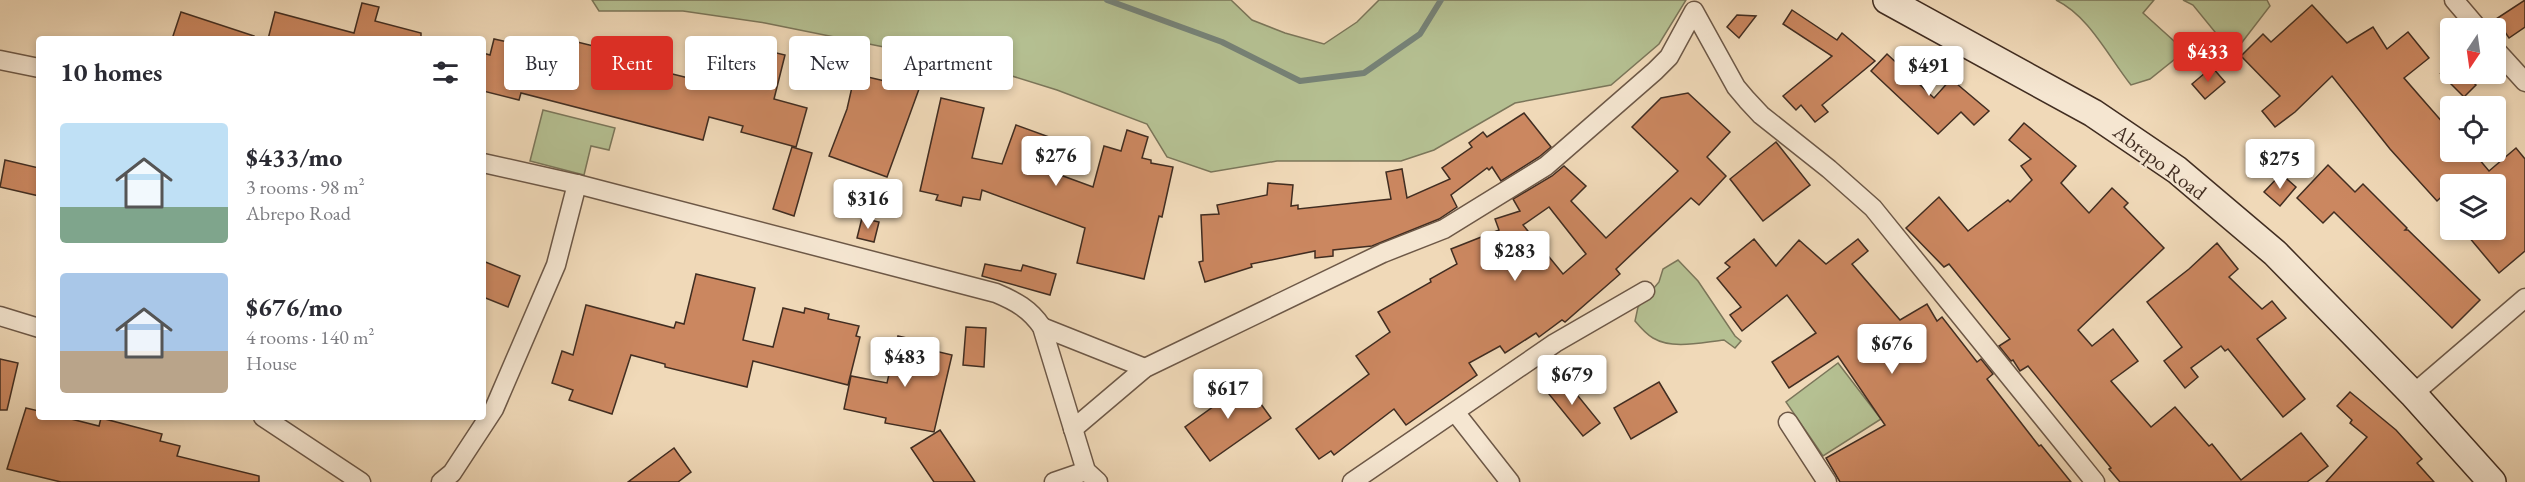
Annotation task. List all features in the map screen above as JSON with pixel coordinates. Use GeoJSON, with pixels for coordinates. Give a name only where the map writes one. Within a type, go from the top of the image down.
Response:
{"type":"FeatureCollection","features":[{"type":"Feature","properties":{"kind":"main road","name":"Abrepo Road"},"geometry":{"type":"LineString","coordinates":[[1887,0],[2093,113],[2177,170],[2275,253],[2413,394],[2492,482]]}},
{"type":"Feature","properties":{"kind":"street"},"geometry":{"type":"LineString","coordinates":[[2454,0],[2469,18]]}},
{"type":"Feature","properties":{"kind":"street"},"geometry":{"type":"LineString","coordinates":[[1074,429],[1145,368],[1383,253],[1444,229],[1545,166],[1655,72],[1669,57],[1694,10],[1741,93],[1761,115],[1829,168],[1873,208],[2096,482]]}},
{"type":"Feature","properties":{"kind":"street"},"geometry":{"type":"LineString","coordinates":[[0,60],[36,67]]}},
{"type":"Feature","properties":{"kind":"street"},"geometry":{"type":"LineString","coordinates":[[2506,61],[2525,82]]}},
{"type":"Feature","properties":{"kind":"street"},"geometry":{"type":"LineString","coordinates":[[486,164],[577,184],[996,294],[1017,302],[1035,316],[1042,327],[1074,429],[1092,477],[1054,482]]}},
{"type":"Feature","properties":{"kind":"street"},"geometry":{"type":"LineString","coordinates":[[441,482],[452,473],[494,409],[556,265],[577,184]]}},
{"type":"Feature","properties":{"kind":"street"},"geometry":{"type":"LineString","coordinates":[[1352,482],[1555,343],[1645,291]]}},
{"type":"Feature","properties":{"kind":"street"},"geometry":{"type":"LineString","coordinates":[[2413,394],[2525,298]]}},
{"type":"Feature","properties":{"kind":"street"},"geometry":{"type":"LineString","coordinates":[[0,316],[36,327]]}},
{"type":"Feature","properties":{"kind":"street"},"geometry":{"type":"LineString","coordinates":[[1042,327],[1145,368]]}},
{"type":"Feature","properties":{"kind":"street"},"geometry":{"type":"LineString","coordinates":[[1455,412],[1510,482]]}},
{"type":"Feature","properties":{"kind":"street"},"geometry":{"type":"LineString","coordinates":[[268,420],[361,482]]}},
{"type":"Feature","properties":{"kind":"street"},"geometry":{"type":"LineString","coordinates":[[1788,422],[1827,482]]}},
{"type":"Feature","properties":{"kind":"green space"},"geometry":{"type":"Polygon","coordinates":[[[592,0],[1231,0],[1252,20],[1285,33],[1324,44],[1357,22],[1379,0],[1686,0],[1659,44],[1611,85],[1515,103],[1434,150],[1401,161],[1277,161],[1211,172],[1167,157],[1147,124],[1057,90],[1013,76],[1013,36],[882,36],[882,47],[870,44],[870,36],[829,36],[765,23],[683,11],[599,11],[592,0]]]}},
{"type":"Feature","properties":{"kind":"green space"},"geometry":{"type":"Polygon","coordinates":[[[2056,0],[2154,0],[2143,13],[2185,51],[2150,79],[2131,85],[2088,26],[2068,7],[2056,0]]]}},
{"type":"Feature","properties":{"kind":"green space"},"geometry":{"type":"Polygon","coordinates":[[[2183,0],[2267,0],[2270,6],[2233,54],[2193,5],[2183,0]]]}},
{"type":"Feature","properties":{"kind":"green space"},"geometry":{"type":"Polygon","coordinates":[[[543,110],[615,128],[609,150],[591,146],[584,175],[530,161],[543,110]]]}},
{"type":"Feature","properties":{"kind":"green space"},"geometry":{"type":"Polygon","coordinates":[[[1678,260],[1698,281],[1735,336],[1741,341],[1735,348],[1724,340],[1688,344],[1661,342],[1648,334],[1635,321],[1638,307],[1659,282],[1663,269],[1678,260]]]}},
{"type":"Feature","properties":{"kind":"green space"},"geometry":{"type":"Polygon","coordinates":[[[1838,363],[1881,419],[1823,456],[1786,402],[1838,363]]]}},
{"type":"Feature","properties":{"kind":"building"},"geometry":{"type":"Polygon","coordinates":[[[2525,0],[2525,27],[2509,38],[2506,34],[2506,18],[2498,18],[2525,0]]]}},
{"type":"Feature","properties":{"kind":"building"},"geometry":{"type":"Polygon","coordinates":[[[362,3],[379,7],[375,21],[421,33],[421,36],[269,36],[275,12],[354,33],[362,3]]]}},
{"type":"Feature","properties":{"kind":"building"},"geometry":{"type":"Polygon","coordinates":[[[2312,5],[2347,43],[2373,27],[2387,49],[2408,32],[2429,58],[2404,78],[2440,119],[2440,162],[2481,162],[2489,171],[2500,162],[2506,162],[2506,157],[2516,148],[2525,159],[2525,251],[2499,273],[2471,240],[2506,240],[2506,174],[2440,174],[2440,198],[2437,201],[2390,149],[2332,76],[2295,112],[2275,127],[2262,111],[2280,96],[2241,56],[2263,34],[2271,42],[2312,5]]]}},
{"type":"Feature","properties":{"kind":"building"},"geometry":{"type":"Polygon","coordinates":[[[1792,10],[1837,40],[1842,33],[1875,61],[1822,105],[1828,112],[1815,122],[1801,105],[1796,110],[1783,96],[1832,56],[1783,24],[1792,10]]]}},
{"type":"Feature","properties":{"kind":"building"},"geometry":{"type":"Polygon","coordinates":[[[181,12],[254,36],[173,36],[181,12]]]}},
{"type":"Feature","properties":{"kind":"building"},"geometry":{"type":"Polygon","coordinates":[[[1737,15],[1756,16],[1739,38],[1727,27],[1737,15]]]}},
{"type":"Feature","properties":{"kind":"building"},"geometry":{"type":"Polygon","coordinates":[[[494,39],[504,41],[504,90],[579,90],[579,42],[591,45],[591,90],[673,90],[673,74],[685,77],[685,90],[776,90],[774,99],[807,108],[796,147],[741,132],[743,126],[709,117],[703,140],[521,93],[519,100],[486,92],[486,54],[490,55],[494,39]]]}},
{"type":"Feature","properties":{"kind":"building"},"geometry":{"type":"Polygon","coordinates":[[[777,53],[785,55],[777,87],[777,53]]]}},
{"type":"Feature","properties":{"kind":"building"},"geometry":{"type":"Polygon","coordinates":[[[1887,54],[1934,98],[1951,79],[1989,111],[1974,125],[1961,112],[1938,134],[1871,71],[1887,54]]]}},
{"type":"Feature","properties":{"kind":"building"},"geometry":{"type":"Polygon","coordinates":[[[2212,67],[2225,82],[2205,99],[2192,84],[2212,67]]]}},
{"type":"Feature","properties":{"kind":"building"},"geometry":{"type":"Polygon","coordinates":[[[870,78],[882,80],[882,90],[919,90],[887,177],[829,156],[847,109],[851,90],[870,90],[870,78]]]}},
{"type":"Feature","properties":{"kind":"building"},"geometry":{"type":"Polygon","coordinates":[[[2451,84],[2476,85],[2465,96],[2451,84]]]}},
{"type":"Feature","properties":{"kind":"building"},"geometry":{"type":"Polygon","coordinates":[[[1688,93],[1730,132],[1707,157],[1726,176],[1699,205],[1691,198],[1616,269],[1620,274],[1565,322],[1562,320],[1539,337],[1536,333],[1505,353],[1500,346],[1469,363],[1477,375],[1406,425],[1394,409],[1334,455],[1331,451],[1319,459],[1296,429],[1369,374],[1356,356],[1390,332],[1378,312],[1431,282],[1430,279],[1457,264],[1451,249],[1499,230],[1495,219],[1520,211],[1513,199],[1552,176],[1564,166],[1586,186],[1571,201],[1606,238],[1678,171],[1632,127],[1661,98],[1688,93]],[[1549,207],[1523,225],[1563,274],[1586,254],[1549,207]]]}},
{"type":"Feature","properties":{"kind":"building"},"geometry":{"type":"Polygon","coordinates":[[[941,98],[984,108],[972,158],[1002,164],[1016,125],[1049,137],[1046,147],[1052,149],[1044,169],[1093,187],[1104,146],[1121,151],[1127,130],[1148,137],[1142,158],[1151,160],[1151,163],[1173,167],[1162,217],[1159,216],[1144,279],[1077,263],[1085,228],[982,190],[980,200],[963,197],[961,206],[936,200],[938,195],[920,191],[941,98]]]}},
{"type":"Feature","properties":{"kind":"building"},"geometry":{"type":"Polygon","coordinates":[[[1524,113],[1551,147],[1501,181],[1492,167],[1489,170],[1487,168],[1451,195],[1457,207],[1439,219],[1372,246],[1333,250],[1333,256],[1315,258],[1315,251],[1251,264],[1252,267],[1205,282],[1199,262],[1203,261],[1201,215],[1219,214],[1217,205],[1267,195],[1268,183],[1293,185],[1291,206],[1298,205],[1298,209],[1391,199],[1386,172],[1402,169],[1407,198],[1450,179],[1442,168],[1472,147],[1469,143],[1483,132],[1487,137],[1524,113]]]}},
{"type":"Feature","properties":{"kind":"building"},"geometry":{"type":"Polygon","coordinates":[[[2024,123],[2076,166],[2061,183],[2089,213],[2112,188],[2128,203],[2124,207],[2164,248],[2078,330],[2092,346],[2113,329],[2138,361],[2111,381],[2151,427],[2175,407],[2209,446],[2212,444],[2241,480],[2301,433],[2328,466],[2307,482],[2120,482],[2028,366],[2020,371],[2013,360],[2011,361],[1999,346],[2010,339],[1949,264],[1944,267],[1906,228],[1939,197],[1968,231],[2008,200],[2010,202],[2032,180],[2021,166],[2031,159],[2009,140],[2024,123]]]}},
{"type":"Feature","properties":{"kind":"building"},"geometry":{"type":"Polygon","coordinates":[[[1776,142],[1810,185],[1763,221],[1730,179],[1776,142]]]}},
{"type":"Feature","properties":{"kind":"building"},"geometry":{"type":"Polygon","coordinates":[[[792,147],[812,153],[794,216],[773,209],[792,147]]]}},
{"type":"Feature","properties":{"kind":"building"},"geometry":{"type":"Polygon","coordinates":[[[5,160],[36,167],[36,195],[0,187],[5,160]]]}},
{"type":"Feature","properties":{"kind":"building"},"geometry":{"type":"Polygon","coordinates":[[[2328,165],[2355,192],[2363,184],[2407,228],[2405,230],[2408,230],[2480,300],[2452,328],[2334,212],[2323,223],[2297,198],[2328,165]]]}},
{"type":"Feature","properties":{"kind":"building"},"geometry":{"type":"Polygon","coordinates":[[[2281,174],[2296,187],[2280,206],[2264,192],[2281,174]]]}},
{"type":"Feature","properties":{"kind":"building"},"geometry":{"type":"Polygon","coordinates":[[[862,218],[879,222],[874,242],[857,238],[862,218]]]}},
{"type":"Feature","properties":{"kind":"building"},"geometry":{"type":"Polygon","coordinates":[[[1754,239],[1776,266],[1799,240],[1826,264],[1858,239],[1868,251],[1852,264],[1900,320],[1927,304],[1937,321],[1942,317],[1977,362],[1981,359],[1993,374],[1987,379],[2039,446],[2041,445],[2071,482],[1840,482],[1826,458],[1885,425],[1838,356],[1789,388],[1772,362],[1816,333],[1787,295],[1742,331],[1730,315],[1741,307],[1717,278],[1730,267],[1725,263],[1754,239]]]}},
{"type":"Feature","properties":{"kind":"building"},"geometry":{"type":"Polygon","coordinates":[[[2217,243],[2238,269],[2229,277],[2262,309],[2272,301],[2286,318],[2257,339],[2305,399],[2283,417],[2228,349],[2225,351],[2221,346],[2191,368],[2198,377],[2185,388],[2164,361],[2182,347],[2147,302],[2189,269],[2217,243]]]}},
{"type":"Feature","properties":{"kind":"building"},"geometry":{"type":"Polygon","coordinates":[[[486,262],[520,276],[508,307],[486,298],[486,262]]]}},
{"type":"Feature","properties":{"kind":"building"},"geometry":{"type":"Polygon","coordinates":[[[985,264],[1021,271],[1023,265],[1056,274],[1050,295],[982,276],[985,264]]]}},
{"type":"Feature","properties":{"kind":"building"},"geometry":{"type":"Polygon","coordinates":[[[696,274],[755,288],[743,340],[773,347],[783,308],[804,313],[805,308],[829,314],[828,319],[859,326],[856,336],[860,337],[848,385],[753,361],[747,387],[665,367],[665,364],[631,355],[612,414],[569,400],[573,390],[552,383],[562,351],[573,355],[586,305],[674,328],[676,322],[684,324],[696,274]]]}},
{"type":"Feature","properties":{"kind":"building"},"geometry":{"type":"Polygon","coordinates":[[[966,327],[986,328],[984,367],[963,365],[966,327]]]}},
{"type":"Feature","properties":{"kind":"building"},"geometry":{"type":"Polygon","coordinates":[[[898,336],[916,340],[914,346],[952,355],[934,432],[885,423],[886,418],[844,409],[851,376],[887,383],[898,336]]]}},
{"type":"Feature","properties":{"kind":"building"},"geometry":{"type":"Polygon","coordinates":[[[0,359],[18,363],[7,410],[0,410],[0,359]]]}},
{"type":"Feature","properties":{"kind":"building"},"geometry":{"type":"Polygon","coordinates":[[[1561,375],[1600,423],[1583,436],[1544,388],[1561,375]]]}},
{"type":"Feature","properties":{"kind":"building"},"geometry":{"type":"Polygon","coordinates":[[[1242,378],[1271,418],[1210,461],[1185,427],[1221,401],[1218,396],[1242,378]]]}},
{"type":"Feature","properties":{"kind":"building"},"geometry":{"type":"Polygon","coordinates":[[[1659,382],[1677,412],[1631,439],[1614,408],[1659,382]]]}},
{"type":"Feature","properties":{"kind":"building"},"geometry":{"type":"Polygon","coordinates":[[[2350,392],[2396,430],[2422,459],[2417,463],[2434,482],[2326,482],[2367,437],[2350,423],[2352,420],[2337,406],[2350,392]]]}},
{"type":"Feature","properties":{"kind":"building"},"geometry":{"type":"Polygon","coordinates":[[[26,408],[36,410],[36,420],[75,420],[99,426],[100,420],[109,420],[162,434],[160,441],[180,446],[177,456],[259,476],[259,482],[61,482],[7,469],[26,408]]]}},
{"type":"Feature","properties":{"kind":"building"},"geometry":{"type":"Polygon","coordinates":[[[940,430],[975,482],[934,482],[911,448],[940,430]]]}},
{"type":"Feature","properties":{"kind":"building"},"geometry":{"type":"Polygon","coordinates":[[[674,448],[691,472],[678,482],[628,482],[674,448]]]}},
{"type":"Feature","properties":{"kind":"waterway"},"geometry":{"type":"LineString","coordinates":[[1107,0],[1222,42],[1300,81],[1364,73],[1420,34],[1441,0]]}}]}
